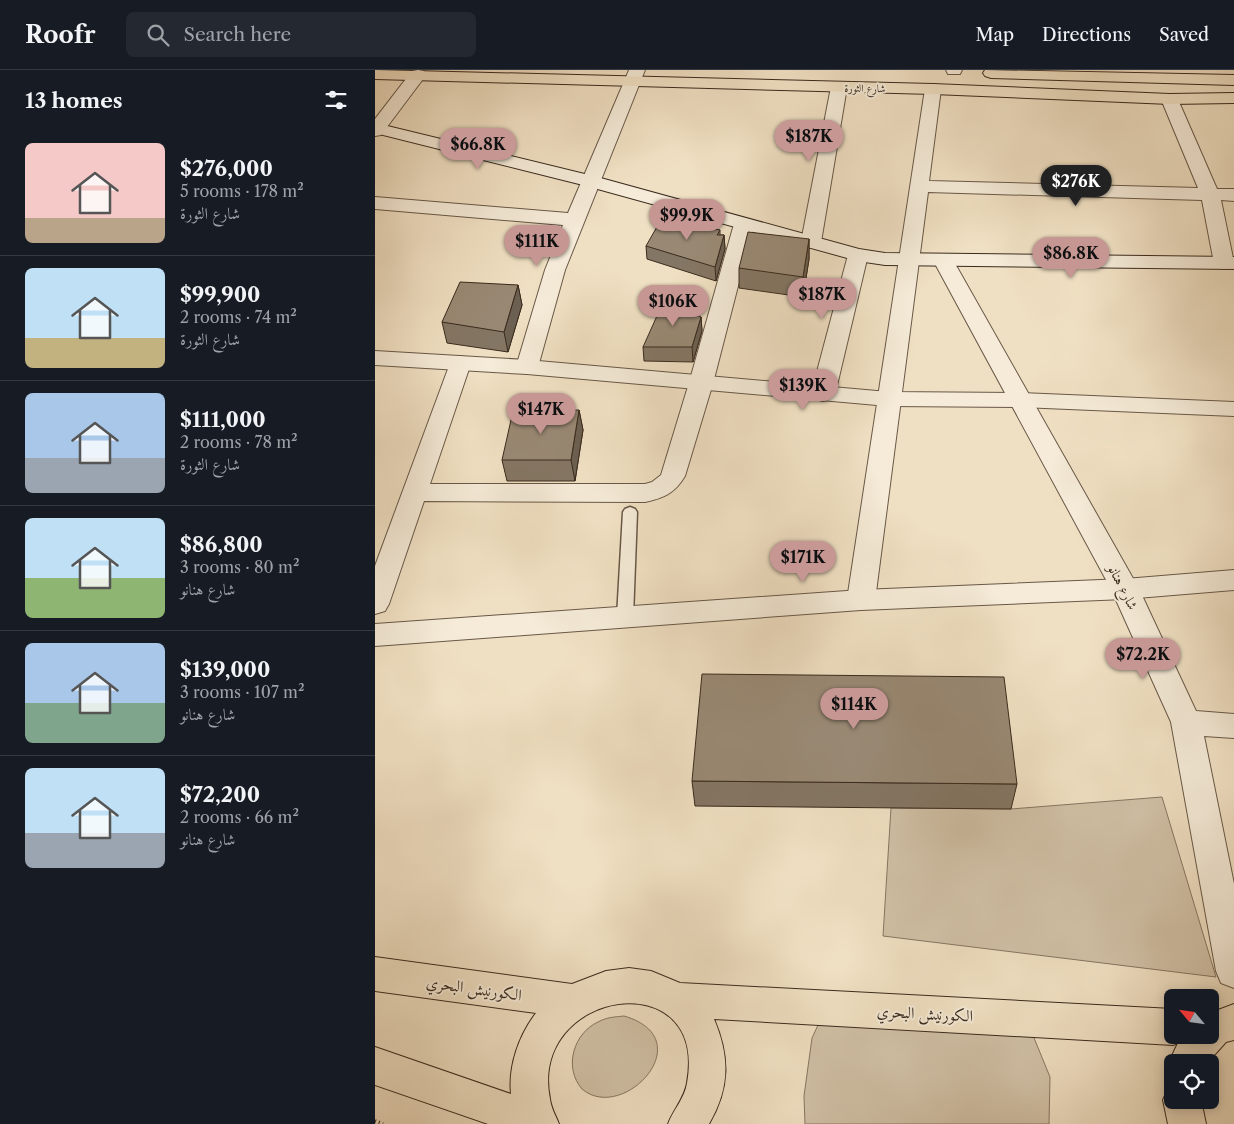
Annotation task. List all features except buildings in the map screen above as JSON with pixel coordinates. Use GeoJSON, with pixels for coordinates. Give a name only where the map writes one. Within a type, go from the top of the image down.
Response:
{"type":"FeatureCollection","features":[{"type":"Feature","properties":{"kind":"main road","name":"شارع الثورة"},"geometry":{"type":"LineString","coordinates":[[935,80],[955,71],[1234,80]]}},
{"type":"Feature","properties":{"kind":"main road","name":"شارع الثورة"},"geometry":{"type":"LineString","coordinates":[[375,74],[634,76],[839,87],[935,80],[1170,99],[1234,98]]}},
{"type":"Feature","properties":{"kind":"main road","name":"الكورنيش البحري"},"geometry":{"type":"LineString","coordinates":[[375,974],[573,1001]]}},
{"type":"Feature","properties":{"kind":"main road"},"geometry":{"type":"LineString","coordinates":[[539,1123],[529,1097],[529,1070],[537,1043],[552,1020],[573,1001],[599,989],[626,984],[653,988],[677,1000],[695,1018],[705,1042],[708,1069],[702,1097],[687,1124]]}},
{"type":"Feature","properties":{"kind":"main road","name":"الكورنيش البحري"},"geometry":{"type":"LineString","coordinates":[[677,1000],[1164,1027]]}},
{"type":"Feature","properties":{"kind":"main road"},"geometry":{"type":"LineString","coordinates":[[375,1066],[539,1123]]}},
{"type":"Feature","properties":{"kind":"main road"},"geometry":{"type":"LineString","coordinates":[[1183,1109],[1187,1124]]}},
{"type":"Feature","properties":{"kind":"street"},"geometry":{"type":"LineString","coordinates":[[418,75],[375,129],[590,181],[858,255],[885,260],[909,261],[1229,263],[1210,194],[1170,99]]}},
{"type":"Feature","properties":{"kind":"street"},"geometry":{"type":"LineString","coordinates":[[527,367],[555,270],[634,76]]}},
{"type":"Feature","properties":{"kind":"street"},"geometry":{"type":"LineString","coordinates":[[861,600],[888,399],[935,80]]}},
{"type":"Feature","properties":{"kind":"street"},"geometry":{"type":"LineString","coordinates":[[811,242],[839,87]]}},
{"type":"Feature","properties":{"kind":"street"},"geometry":{"type":"LineString","coordinates":[[919,186],[1234,195]]}},
{"type":"Feature","properties":{"kind":"street"},"geometry":{"type":"LineString","coordinates":[[375,203],[575,220]]}},
{"type":"Feature","properties":{"kind":"street"},"geometry":{"type":"LineString","coordinates":[[415,492],[645,493],[654,491],[667,484],[673,476],[701,383],[744,224]]}},
{"type":"Feature","properties":{"kind":"street"},"geometry":{"type":"LineString","coordinates":[[823,394],[858,255]]}},
{"type":"Feature","properties":{"kind":"street","name":"شارع هنانو"},"geometry":{"type":"LineString","coordinates":[[943,260],[1125,589],[1187,722],[1234,971]]}},
{"type":"Feature","properties":{"kind":"street"},"geometry":{"type":"LineString","coordinates":[[375,358],[527,367],[888,399],[1021,400],[1234,408]]}},
{"type":"Feature","properties":{"kind":"street"},"geometry":{"type":"LineString","coordinates":[[375,604],[460,363]]}},
{"type":"Feature","properties":{"kind":"street"},"geometry":{"type":"LineString","coordinates":[[375,635],[861,600],[1125,589],[1234,580]]}},
{"type":"Feature","properties":{"kind":"street"},"geometry":{"type":"LineString","coordinates":[[1187,722],[1234,726]]}},
{"type":"Feature","properties":{"kind":"lane"},"geometry":{"type":"LineString","coordinates":[[625,617],[630,512]]}},
{"type":"Feature","properties":{"kind":"path"},"geometry":{"type":"LineString","coordinates":[[375,1121],[383,1124]]}},
{"type":"Feature","properties":{"kind":"shaded area"},"geometry":{"type":"Polygon","coordinates":[[[1162,797],[1216,977],[883,936],[891,808],[1011,809],[1162,797]]]}},
{"type":"Feature","properties":{"kind":"shaded area"},"geometry":{"type":"Polygon","coordinates":[[[826,1008],[1032,1033],[1050,1077],[1049,1124],[805,1124],[804,1096],[812,1038],[826,1008]]]}},
{"type":"Feature","properties":{"kind":"shaded area"},"geometry":{"type":"Polygon","coordinates":[[[624,1016],[647,1027],[657,1042],[656,1058],[648,1074],[634,1087],[617,1096],[599,1097],[582,1089],[576,1080],[572,1061],[574,1051],[577,1042],[590,1027],[605,1019],[624,1016]]]}}]}
